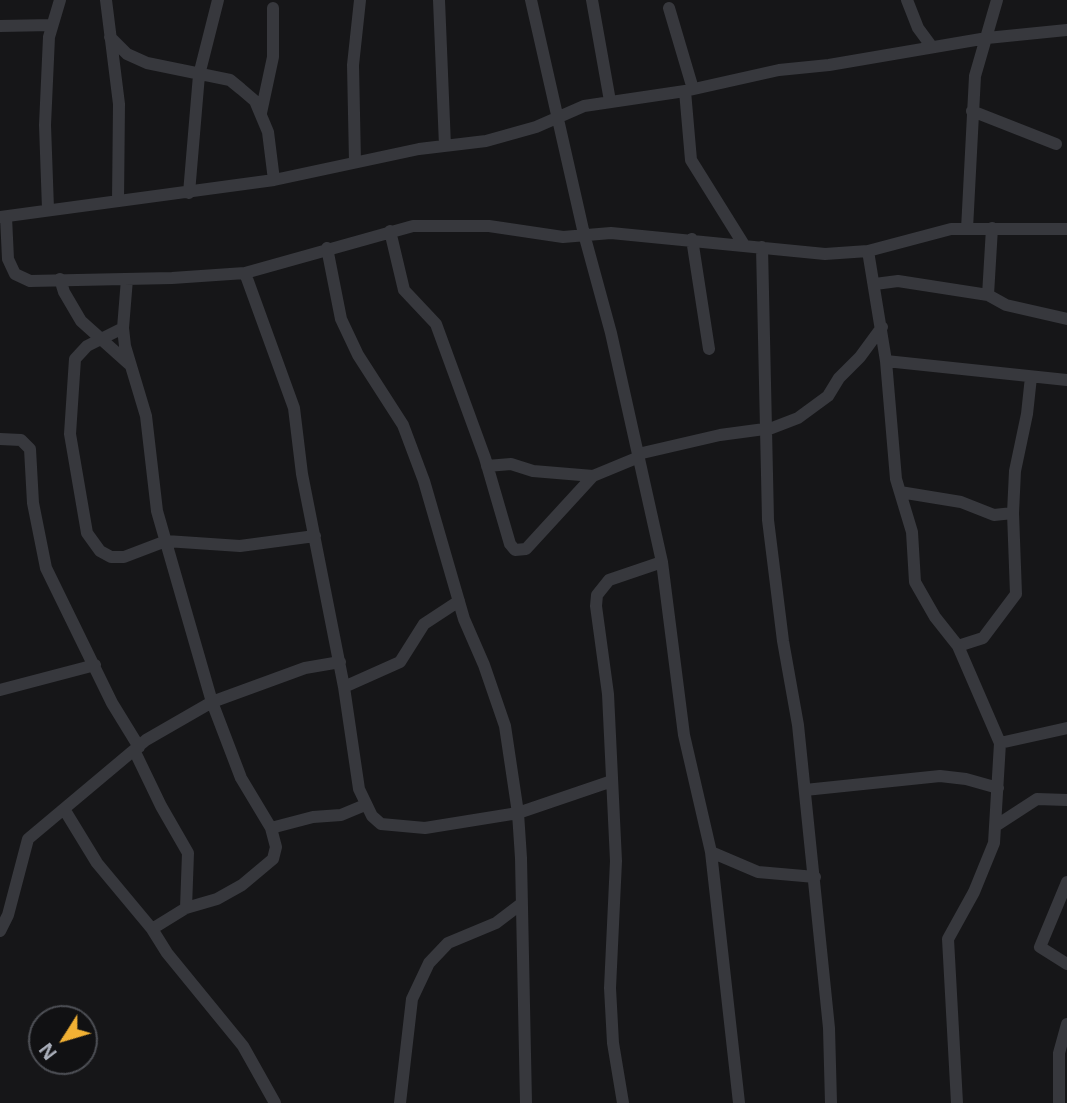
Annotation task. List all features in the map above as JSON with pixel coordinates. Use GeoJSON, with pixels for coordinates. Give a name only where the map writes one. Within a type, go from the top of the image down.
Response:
{"type":"FeatureCollection","features":[{"type":"Feature","properties":{"kind":"street"},"geometry":{"type":"LineString","coordinates":[[48,209],[45,124],[49,37],[60,0]]}},
{"type":"Feature","properties":{"kind":"street"},"geometry":{"type":"LineString","coordinates":[[106,0],[120,104],[118,201]]}},
{"type":"Feature","properties":{"kind":"street"},"geometry":{"type":"LineString","coordinates":[[189,192],[199,75],[218,0]]}},
{"type":"Feature","properties":{"kind":"street"},"geometry":{"type":"LineString","coordinates":[[355,162],[353,65],[360,0]]}},
{"type":"Feature","properties":{"kind":"street"},"geometry":{"type":"LineString","coordinates":[[439,0],[445,146]]}},
{"type":"Feature","properties":{"kind":"street"},"geometry":{"type":"LineString","coordinates":[[531,0],[662,562],[678,700],[711,852],[739,1103]]}},
{"type":"Feature","properties":{"kind":"street"},"geometry":{"type":"LineString","coordinates":[[592,0],[610,101]]}},
{"type":"Feature","properties":{"kind":"street"},"geometry":{"type":"LineString","coordinates":[[907,0],[918,28],[932,47]]}},
{"type":"Feature","properties":{"kind":"street"},"geometry":{"type":"LineString","coordinates":[[967,229],[972,111],[978,58],[988,38],[997,0]]}},
{"type":"Feature","properties":{"kind":"street"},"geometry":{"type":"LineString","coordinates":[[261,113],[273,57],[273,8]]}},
{"type":"Feature","properties":{"kind":"street"},"geometry":{"type":"LineString","coordinates":[[668,8],[689,90],[694,167],[744,244]]}},
{"type":"Feature","properties":{"kind":"street"},"geometry":{"type":"LineString","coordinates":[[0,26],[52,25]]}},
{"type":"Feature","properties":{"kind":"street"},"geometry":{"type":"LineString","coordinates":[[15,274],[8,259],[3,217],[274,180],[355,162],[486,141],[536,127],[584,106],[610,101],[689,90],[779,70],[830,65],[988,38],[1067,30]]}},
{"type":"Feature","properties":{"kind":"street"},"geometry":{"type":"LineString","coordinates":[[110,37],[127,54],[147,63],[230,80],[255,102],[261,113],[268,132],[274,180]]}},
{"type":"Feature","properties":{"kind":"street"},"geometry":{"type":"LineString","coordinates":[[972,111],[1056,144]]}},
{"type":"Feature","properties":{"kind":"street"},"geometry":{"type":"LineString","coordinates":[[536,127],[562,140]]}},
{"type":"Feature","properties":{"kind":"street"},"geometry":{"type":"LineString","coordinates":[[0,265],[30,281],[245,273],[413,226],[489,226],[540,235],[611,233],[825,254],[869,251],[938,231],[992,228],[1067,229]]}},
{"type":"Feature","properties":{"kind":"street"},"geometry":{"type":"LineString","coordinates":[[988,295],[992,228]]}},
{"type":"Feature","properties":{"kind":"street"},"geometry":{"type":"LineString","coordinates":[[390,231],[404,290],[436,324],[487,466],[510,544],[521,552],[593,476],[639,456],[764,427],[785,425],[813,409],[828,396],[839,377],[860,357],[882,327]]}},
{"type":"Feature","properties":{"kind":"street"},"geometry":{"type":"LineString","coordinates":[[692,239],[709,349]]}},
{"type":"Feature","properties":{"kind":"street"},"geometry":{"type":"LineString","coordinates":[[762,247],[768,520],[815,877],[828,1028],[831,1103]]}},
{"type":"Feature","properties":{"kind":"street"},"geometry":{"type":"LineString","coordinates":[[327,248],[341,319],[358,355],[403,425],[424,481],[458,601],[505,726],[518,813],[526,1103]]}},
{"type":"Feature","properties":{"kind":"street"},"geometry":{"type":"LineString","coordinates":[[869,251],[882,327],[894,463],[912,532],[915,582],[935,617],[958,646],[1000,743],[995,843],[979,882],[948,939],[957,1103]]}},
{"type":"Feature","properties":{"kind":"street"},"geometry":{"type":"LineString","coordinates":[[245,273],[289,391],[340,662],[359,789],[365,805],[381,824],[425,828],[518,813],[612,781]]}},
{"type":"Feature","properties":{"kind":"street"},"geometry":{"type":"LineString","coordinates":[[60,279],[64,292],[81,321],[128,364]]}},
{"type":"Feature","properties":{"kind":"street"},"geometry":{"type":"LineString","coordinates":[[127,279],[123,328],[128,364],[146,416],[155,502],[212,702],[241,778],[271,828],[276,847],[273,859],[258,873],[217,899],[186,908],[152,929]]}},
{"type":"Feature","properties":{"kind":"street"},"geometry":{"type":"LineString","coordinates":[[875,284],[898,281],[988,295],[1006,305],[1067,319]]}},
{"type":"Feature","properties":{"kind":"street"},"geometry":{"type":"LineString","coordinates":[[123,328],[102,341],[87,346],[75,359],[70,434],[87,533],[100,551],[111,557],[124,557],[166,541],[240,546],[315,536]]}},
{"type":"Feature","properties":{"kind":"street"},"geometry":{"type":"LineString","coordinates":[[886,362],[1067,380]]}},
{"type":"Feature","properties":{"kind":"street"},"geometry":{"type":"LineString","coordinates":[[958,646],[983,638],[1016,594],[1013,513],[1015,471],[1027,414],[1031,377]]}},
{"type":"Feature","properties":{"kind":"street"},"geometry":{"type":"LineString","coordinates":[[0,439],[21,440],[30,449],[33,503],[40,547],[72,624],[137,750],[161,806],[188,853],[186,908]]}},
{"type":"Feature","properties":{"kind":"street"},"geometry":{"type":"LineString","coordinates":[[487,466],[511,464],[533,471],[593,476]]}},
{"type":"Feature","properties":{"kind":"street"},"geometry":{"type":"LineString","coordinates":[[900,492],[961,502],[994,515],[1013,513]]}},
{"type":"Feature","properties":{"kind":"street"},"geometry":{"type":"LineString","coordinates":[[623,1103],[613,1043],[610,988],[616,861],[608,694],[597,595],[609,580],[662,562]]}},
{"type":"Feature","properties":{"kind":"street"},"geometry":{"type":"LineString","coordinates":[[344,687],[400,662],[424,624],[458,601]]}},
{"type":"Feature","properties":{"kind":"street"},"geometry":{"type":"LineString","coordinates":[[0,931],[8,915],[28,839],[155,734],[212,702],[305,668],[340,662]]}},
{"type":"Feature","properties":{"kind":"street"},"geometry":{"type":"LineString","coordinates":[[0,690],[95,665]]}},
{"type":"Feature","properties":{"kind":"street"},"geometry":{"type":"LineString","coordinates":[[1000,743],[1067,728]]}},
{"type":"Feature","properties":{"kind":"street"},"geometry":{"type":"LineString","coordinates":[[805,790],[940,776],[966,779],[998,788]]}},
{"type":"Feature","properties":{"kind":"street"},"geometry":{"type":"LineString","coordinates":[[997,825],[1037,799],[1067,800]]}},
{"type":"Feature","properties":{"kind":"street"},"geometry":{"type":"LineString","coordinates":[[271,828],[313,817],[341,815],[365,805]]}},
{"type":"Feature","properties":{"kind":"street"},"geometry":{"type":"LineString","coordinates":[[64,809],[97,863],[243,1046],[275,1103]]}},
{"type":"Feature","properties":{"kind":"street"},"geometry":{"type":"LineString","coordinates":[[711,852],[758,872],[815,877]]}},
{"type":"Feature","properties":{"kind":"street"},"geometry":{"type":"LineString","coordinates":[[1067,882],[1040,947],[1067,964]]}},
{"type":"Feature","properties":{"kind":"street"},"geometry":{"type":"LineString","coordinates":[[400,1103],[412,999],[429,963],[448,943],[496,923],[521,904]]}},
{"type":"Feature","properties":{"kind":"street"},"geometry":{"type":"LineString","coordinates":[[1061,1097],[1059,1053],[1067,1024]]}}]}
